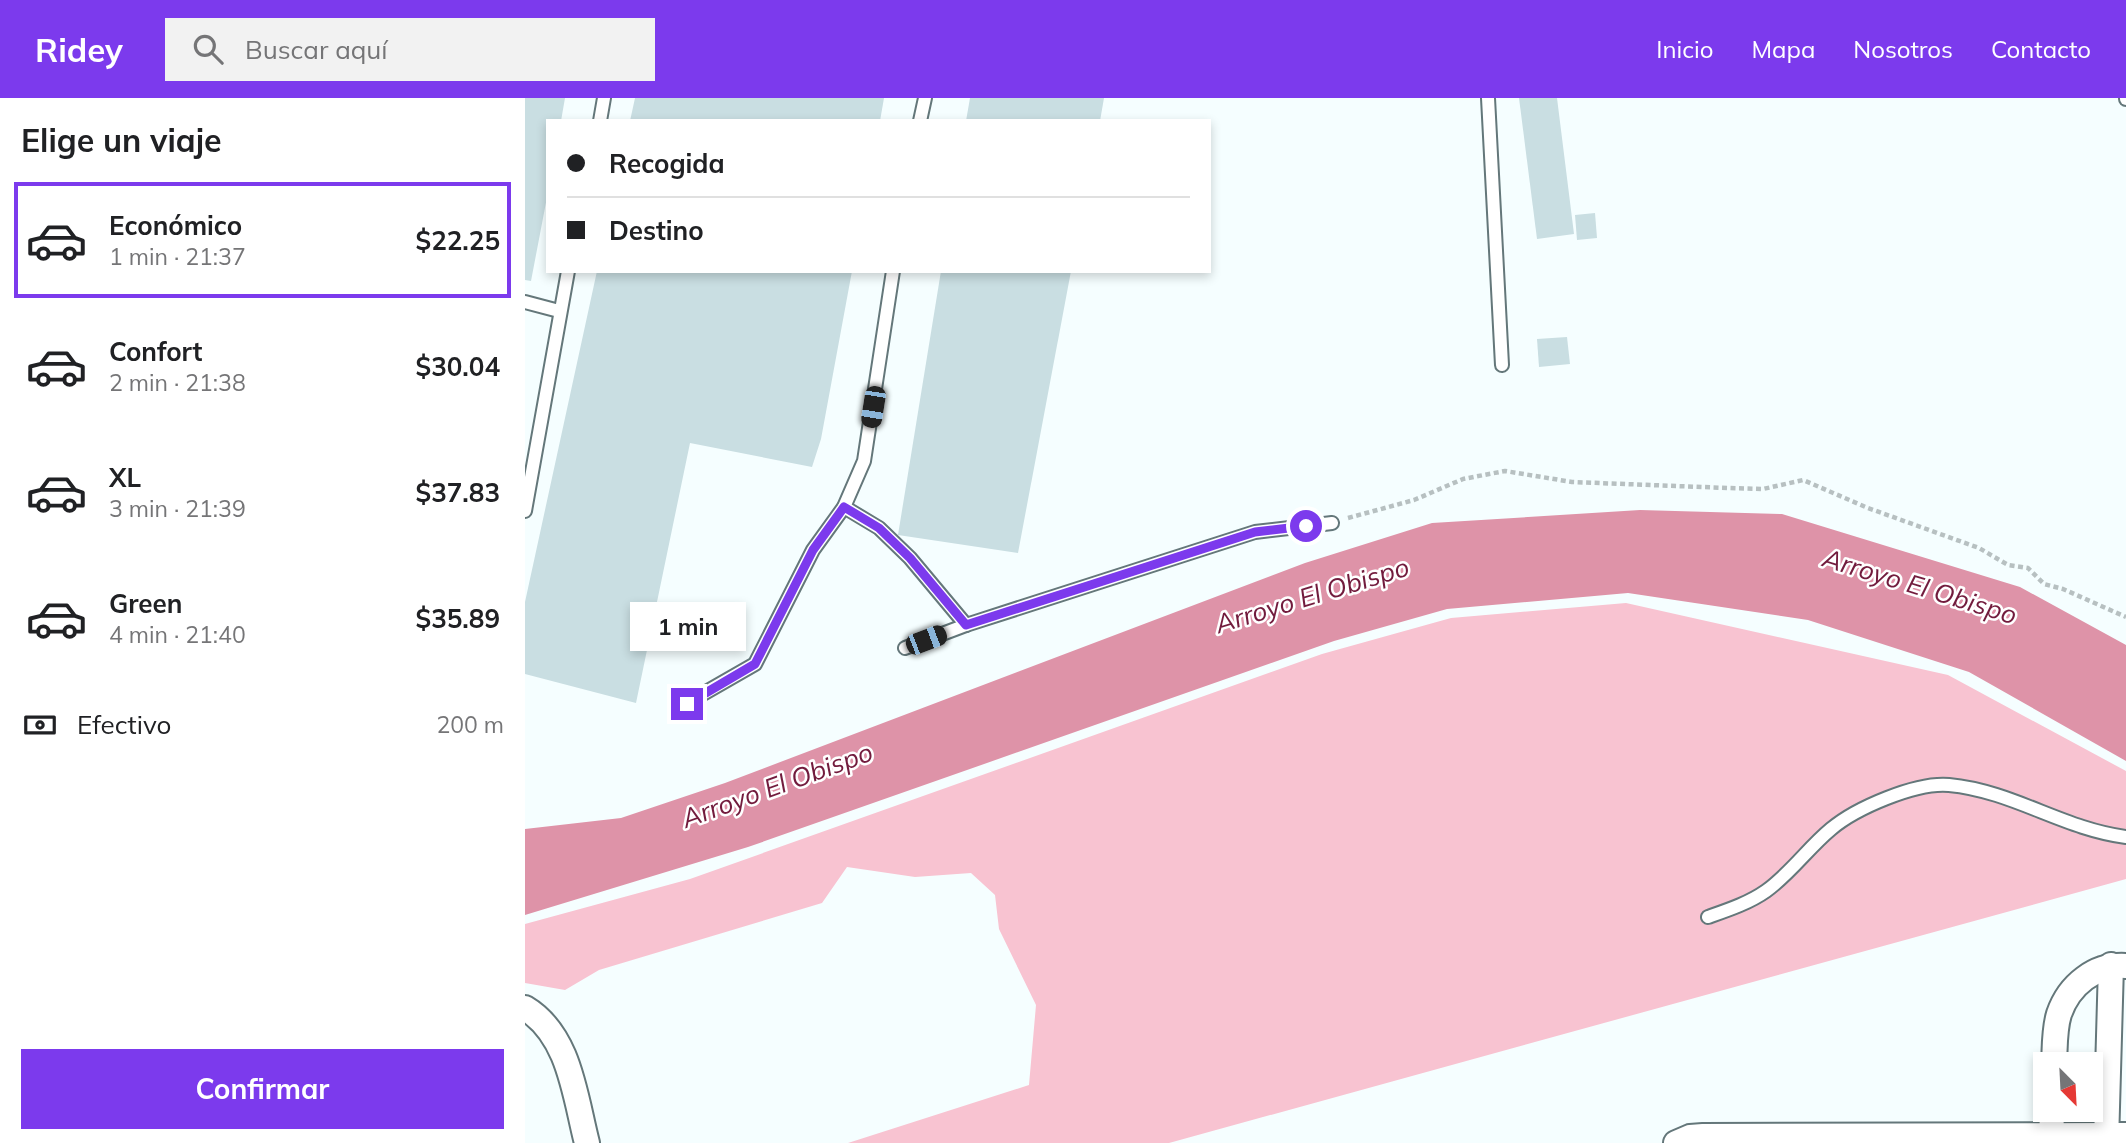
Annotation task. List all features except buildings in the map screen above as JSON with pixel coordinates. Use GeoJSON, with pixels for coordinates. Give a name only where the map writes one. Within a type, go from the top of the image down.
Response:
{"type":"FeatureCollection","features":[{"type":"Feature","properties":{"kind":"street"},"geometry":{"type":"LineString","coordinates":[[1676,1143],[1690,1137],[1703,1136],[2051,1140],[2113,1138],[2118,966],[2084,978],[2073,989],[2059,1015],[2055,1052]]}},
{"type":"Feature","properties":{"kind":"street"},"geometry":{"type":"LineString","coordinates":[[525,1008],[537,1015],[553,1033],[567,1065],[587,1143]]}},
{"type":"Feature","properties":{"kind":"street"},"geometry":{"type":"LineString","coordinates":[[2051,1140],[2052,1122]]}},
{"type":"Feature","properties":{"kind":"lane"},"geometry":{"type":"LineString","coordinates":[[600,119],[604,98]]}},
{"type":"Feature","properties":{"kind":"lane"},"geometry":{"type":"LineString","coordinates":[[921,119],[925,98]]}},
{"type":"Feature","properties":{"kind":"lane"},"geometry":{"type":"LineString","coordinates":[[1488,98],[1502,365]]}},
{"type":"Feature","properties":{"kind":"lane"},"geometry":{"type":"LineString","coordinates":[[525,511],[568,273]]}},
{"type":"Feature","properties":{"kind":"lane"},"geometry":{"type":"LineString","coordinates":[[687,704],[755,664],[813,550],[844,507],[864,461],[893,273]]}},
{"type":"Feature","properties":{"kind":"lane"},"geometry":{"type":"LineString","coordinates":[[525,302],[559,311]]}},
{"type":"Feature","properties":{"kind":"lane"},"geometry":{"type":"LineString","coordinates":[[844,507],[879,528],[910,558],[966,625]]}},
{"type":"Feature","properties":{"kind":"lane"},"geometry":{"type":"LineString","coordinates":[[905,648],[966,625],[1255,532],[1332,523]]}},
{"type":"Feature","properties":{"kind":"lane"},"geometry":{"type":"LineString","coordinates":[[1708,918],[1754,899],[1767,890],[1831,829],[1850,816],[1922,787],[1945,784],[1979,789],[2017,800],[2080,827],[2126,837]]}},
{"type":"Feature","properties":{"kind":"path"},"geometry":{"type":"LineString","coordinates":[[1332,523],[1385,506],[1415,500],[1463,479],[1506,471],[1572,482],[1728,488],[1763,489],[1803,480],[1879,512],[1979,548],[2008,565],[2028,568],[2044,584],[2063,589],[2126,617]]}},
{"type":"Feature","properties":{"kind":"shaded area"},"geometry":{"type":"Polygon","coordinates":[[[1626,603],[1948,675],[2126,771],[2126,879],[1169,1143],[848,1143],[1029,1085],[1036,1005],[999,929],[995,895],[971,873],[915,877],[847,867],[822,903],[599,970],[565,990],[525,983],[525,924],[690,879],[1322,654],[1451,618],[1626,603]]]}},
{"type":"Feature","properties":{"kind":"water","name":"Arroyo El Obispo"},"geometry":{"type":"Polygon","coordinates":[[[1640,510],[1782,514],[2020,587],[2126,645],[2126,761],[1969,672],[1808,620],[1628,593],[1447,609],[1334,641],[748,847],[525,915],[525,829],[621,818],[725,783],[1305,563],[1432,523],[1640,510]]]}},
{"type":"Feature","properties":{"kind":"route"},"geometry":{"type":"LineString","coordinates":[[687,704],[755,664],[813,550],[844,507],[879,528],[910,558],[966,625],[1255,532],[1306,526]]}}]}
